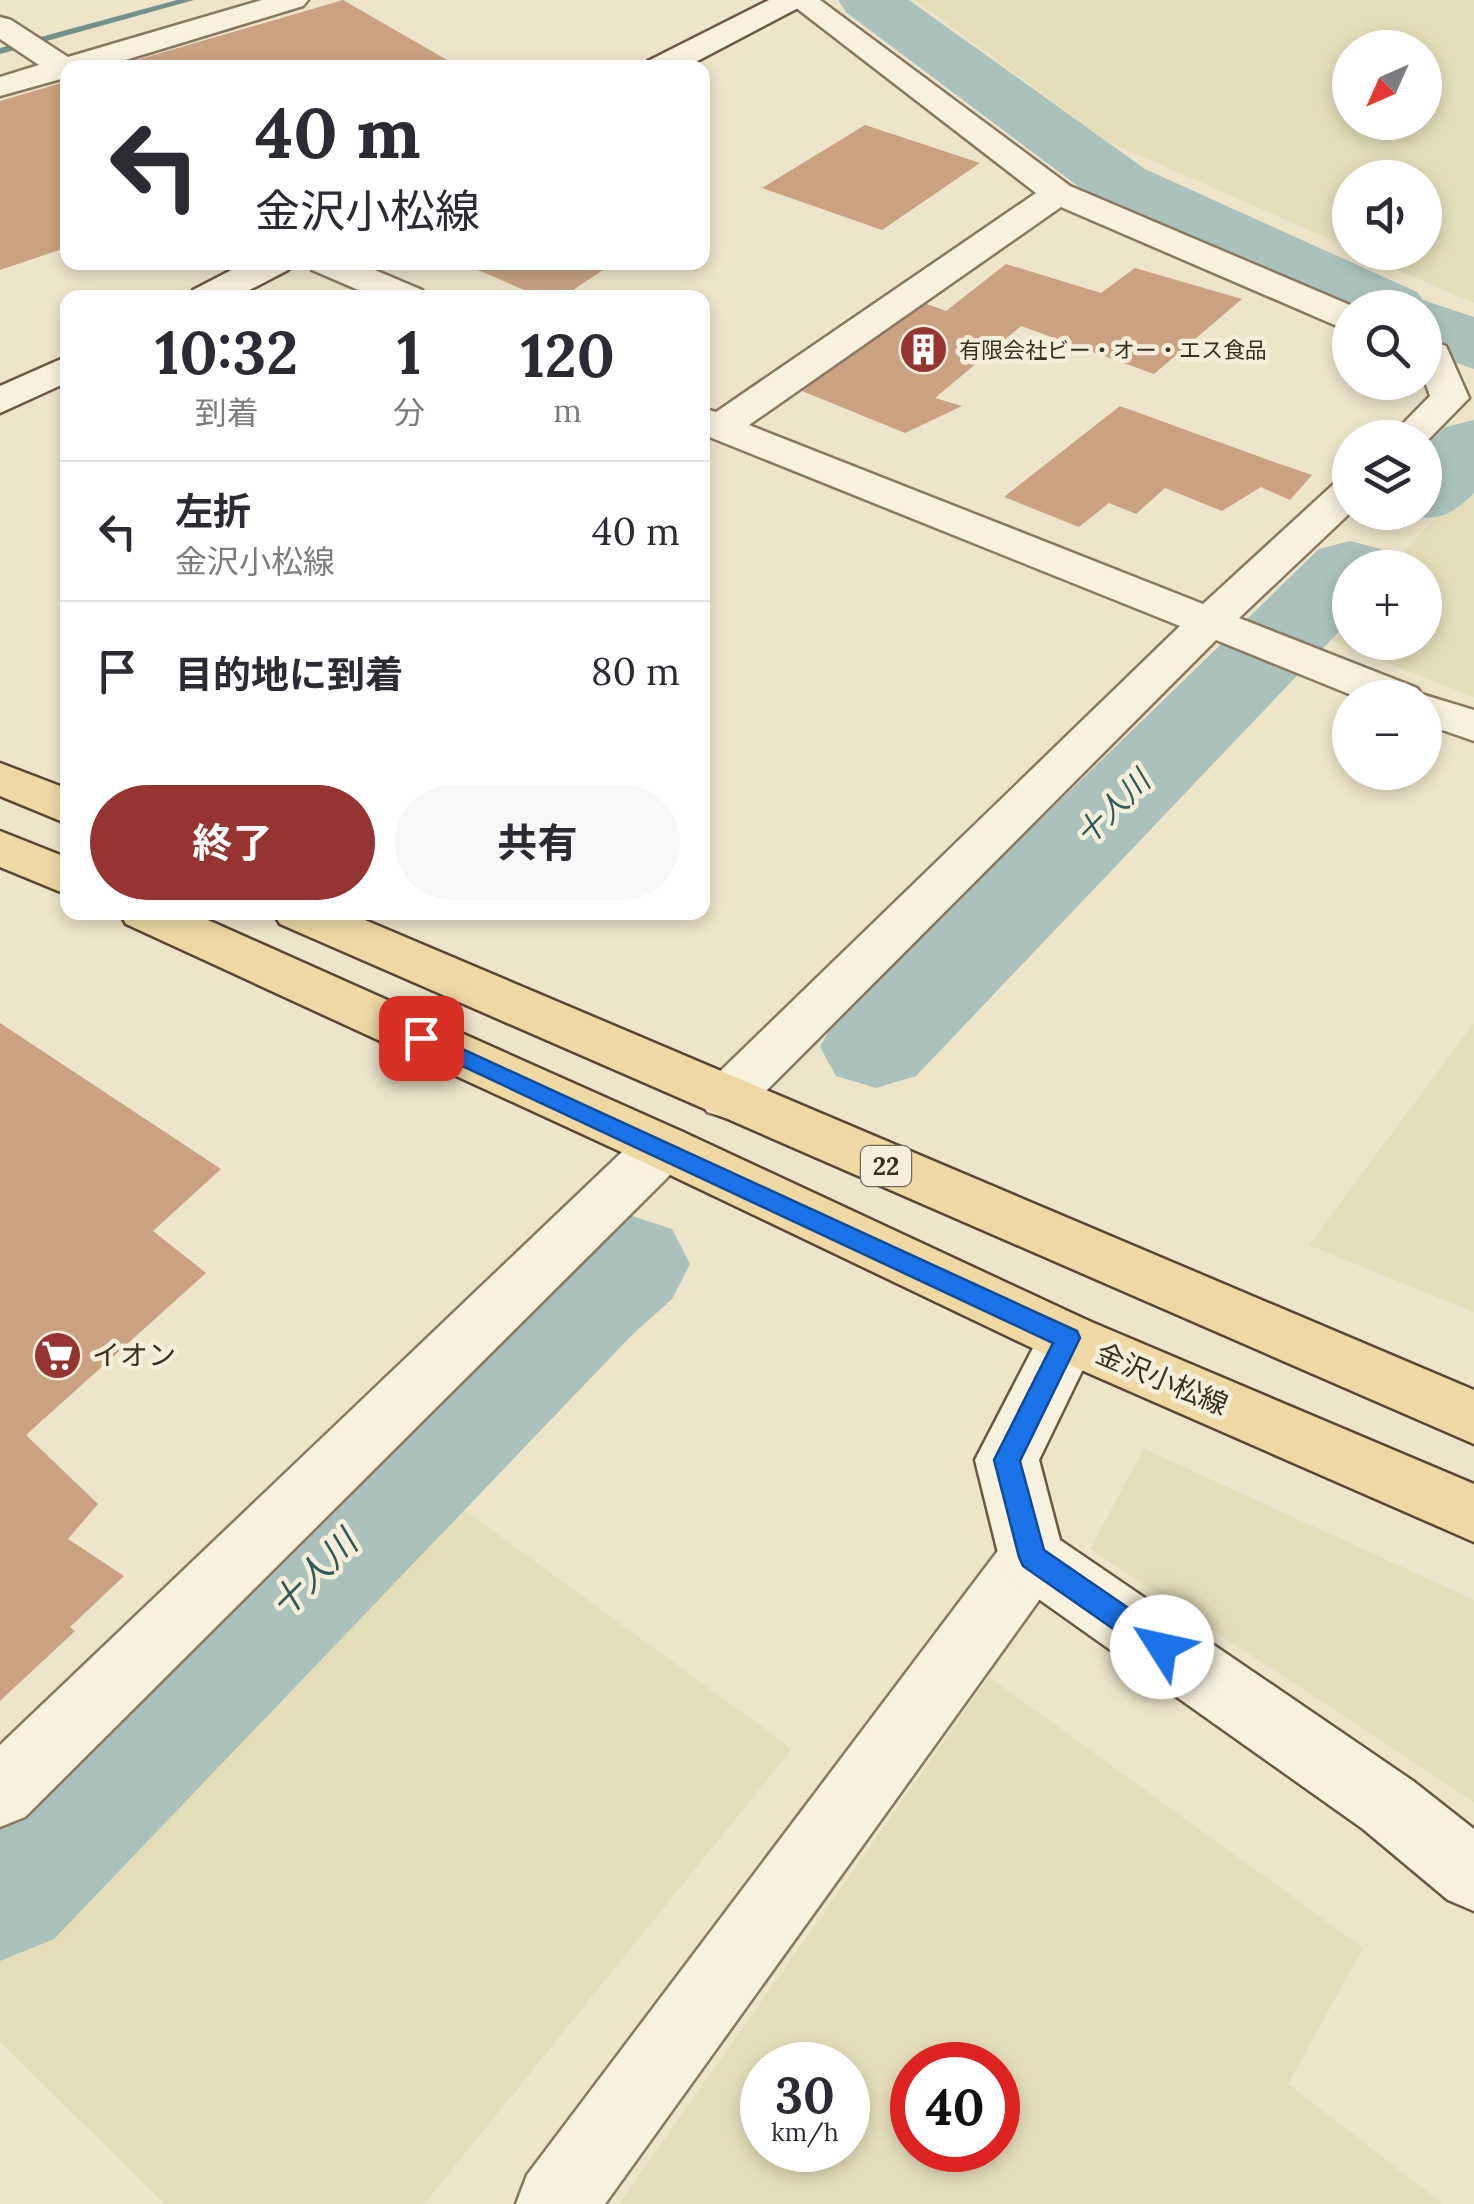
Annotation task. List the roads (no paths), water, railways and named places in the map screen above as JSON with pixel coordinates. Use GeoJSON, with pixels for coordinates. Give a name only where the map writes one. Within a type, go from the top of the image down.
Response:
{"type":"FeatureCollection","features":[{"type":"Feature","properties":{"kind":"main road"},"geometry":{"type":"LineString","coordinates":[[0,778],[60,804]]}},
{"type":"Feature","properties":{"kind":"main road"},"geometry":{"type":"LineString","coordinates":[[0,847],[60,874]]}},
{"type":"Feature","properties":{"kind":"main road","name":"金沢小松線"},"geometry":{"type":"LineString","coordinates":[[162,920],[1068,1338],[1474,1514]]}},
{"type":"Feature","properties":{"kind":"main road","name":"22"},"geometry":{"type":"LineString","coordinates":[[316,920],[1474,1418]]}},
{"type":"Feature","properties":{"kind":"street"},"geometry":{"type":"LineString","coordinates":[[0,72],[26,44],[235,0]]}},
{"type":"Feature","properties":{"kind":"street"},"geometry":{"type":"LineString","coordinates":[[0,87],[26,44],[293,0]]}},
{"type":"Feature","properties":{"kind":"street"},"geometry":{"type":"LineString","coordinates":[[676,60],[792,0]]}},
{"type":"Feature","properties":{"kind":"street"},"geometry":{"type":"LineString","coordinates":[[801,0],[1058,193],[1332,310]]}},
{"type":"Feature","properties":{"kind":"street"},"geometry":{"type":"LineString","coordinates":[[711,424],[1058,193]]}},
{"type":"Feature","properties":{"kind":"street"},"geometry":{"type":"LineString","coordinates":[[222,290],[260,270]]}},
{"type":"Feature","properties":{"kind":"street"},"geometry":{"type":"LineString","coordinates":[[344,270],[390,290]]}},
{"type":"Feature","properties":{"kind":"street"},"geometry":{"type":"LineString","coordinates":[[0,401],[60,371]]}},
{"type":"Feature","properties":{"kind":"street"},"geometry":{"type":"LineString","coordinates":[[1427,420],[1450,398],[1442,377]]}},
{"type":"Feature","properties":{"kind":"street"},"geometry":{"type":"LineString","coordinates":[[711,424],[1358,680]]}},
{"type":"Feature","properties":{"kind":"street"},"geometry":{"type":"LineString","coordinates":[[726,1098],[1230,628],[1332,512]]}},
{"type":"Feature","properties":{"kind":"street"},"geometry":{"type":"LineString","coordinates":[[1442,714],[1474,727]]}},
{"type":"Feature","properties":{"kind":"street"},"geometry":{"type":"LineString","coordinates":[[0,1793],[663,1148]]}},
{"type":"Feature","properties":{"kind":"street"},"geometry":{"type":"LineString","coordinates":[[1068,1338],[1007,1460],[1032,1557],[1388,1805],[1474,1875]]}},
{"type":"Feature","properties":{"kind":"street"},"geometry":{"type":"LineString","coordinates":[[556,2204],[1032,1557]]}},
{"type":"Feature","properties":{"kind":"waterway"},"geometry":{"type":"LineString","coordinates":[[0,51],[189,0]]}},
{"type":"Feature","properties":{"kind":"waterway","name":"十人川"},"geometry":{"type":"LineString","coordinates":[[869,0],[1120,184],[1351,290]]}},
{"type":"Feature","properties":{"kind":"waterway","name":"十人川"},"geometry":{"type":"LineString","coordinates":[[1442,331],[1474,346]]}},
{"type":"Feature","properties":{"kind":"waterway","name":"十人川"},"geometry":{"type":"LineString","coordinates":[[1442,477],[1474,445]]}},
{"type":"Feature","properties":{"kind":"waterway","name":"十人川"},"geometry":{"type":"LineString","coordinates":[[876,1047],[1332,586]]}},
{"type":"Feature","properties":{"kind":"waterway","name":"十人川"},"geometry":{"type":"LineString","coordinates":[[0,1885],[588,1300],[629,1264]]}},
{"type":"Feature","properties":{"kind":"place","name":"有限会社ビー・オー・エス食品"},"geometry":{"type":"Point","coordinates":[924,350]}},
{"type":"Feature","properties":{"kind":"place","name":"イオン"},"geometry":{"type":"Point","coordinates":[57,1355]}}]}
